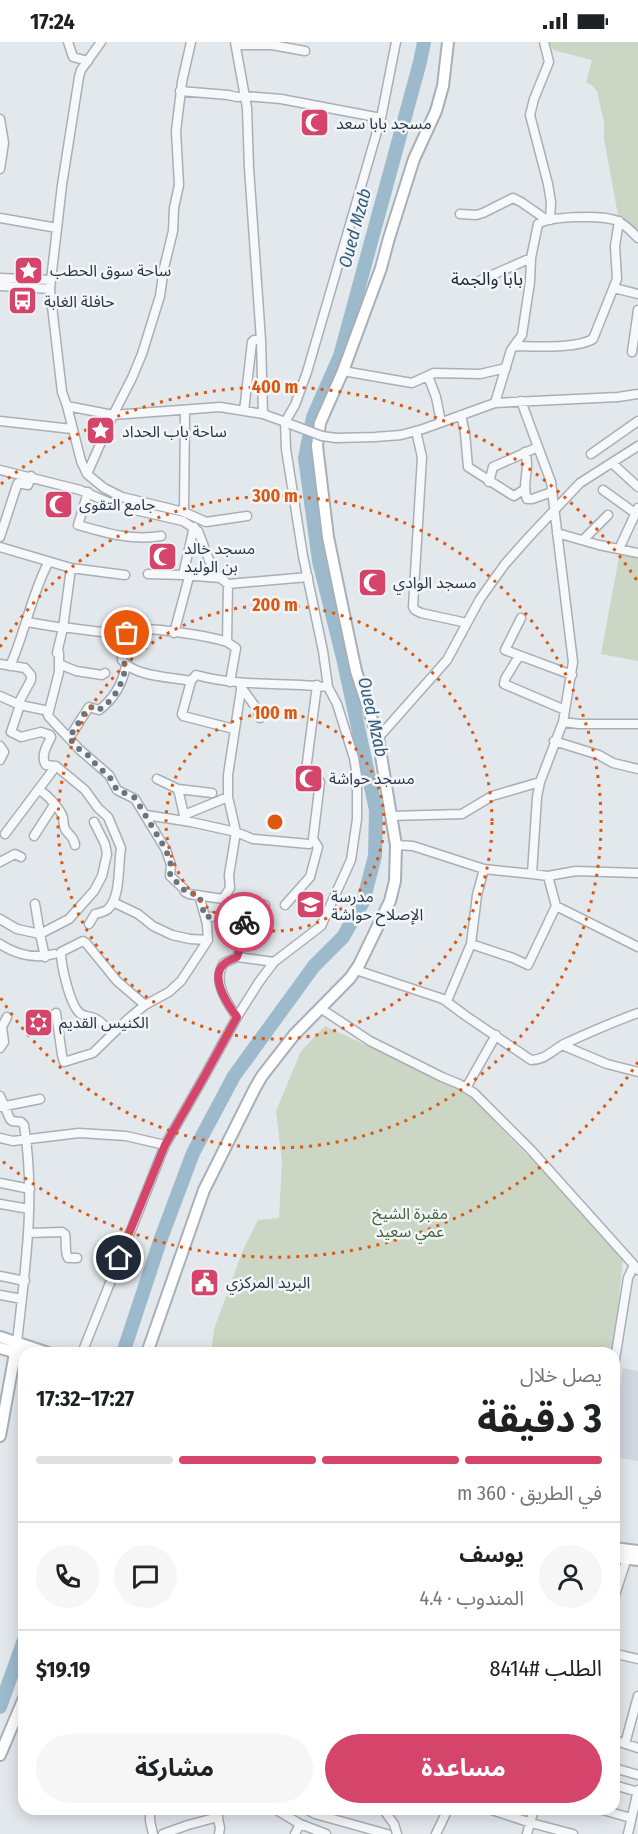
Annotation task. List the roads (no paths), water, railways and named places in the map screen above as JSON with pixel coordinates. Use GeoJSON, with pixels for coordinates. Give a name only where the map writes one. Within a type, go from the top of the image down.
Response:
{"type":"FeatureCollection","features":[{"type":"Feature","properties":{"kind":"street"},"geometry":{"type":"LineString","coordinates":[[68,42],[72,57],[88,61]]}},
{"type":"Feature","properties":{"kind":"street"},"geometry":{"type":"LineString","coordinates":[[101,42],[81,70],[79,77],[50,284],[62,392],[81,461],[87,474],[104,488],[122,497],[184,512],[206,522],[247,516]]}},
{"type":"Feature","properties":{"kind":"street"},"geometry":{"type":"LineString","coordinates":[[87,474],[142,354],[162,287],[179,185],[176,131],[180,91],[191,42]]}},
{"type":"Feature","properties":{"kind":"street"},"geometry":{"type":"LineString","coordinates":[[84,1347],[165,1145],[237,1017],[274,962],[321,926],[353,853],[357,819],[357,776],[354,758],[337,704],[328,687],[323,651],[303,556],[286,449],[287,423],[296,405],[307,372],[381,118],[396,42]]}},
{"type":"Feature","properties":{"kind":"street"},"geometry":{"type":"LineString","coordinates":[[149,1347],[204,1190],[262,1076],[294,1035],[334,996],[356,970],[390,902],[395,881],[396,845],[378,738],[356,671],[328,537],[318,459],[318,431],[332,394],[344,371],[381,268],[414,159],[436,111],[448,42]]}},
{"type":"Feature","properties":{"kind":"street"},"geometry":{"type":"LineString","coordinates":[[544,42],[549,62],[530,115],[548,184],[551,202],[548,220]]}},
{"type":"Feature","properties":{"kind":"street"},"geometry":{"type":"LineString","coordinates":[[263,414],[261,340],[245,96],[236,44],[272,45],[305,51]]}},
{"type":"Feature","properties":{"kind":"street"},"geometry":{"type":"LineString","coordinates":[[180,91],[300,102],[381,118]]}},
{"type":"Feature","properties":{"kind":"street"},"geometry":{"type":"LineString","coordinates":[[0,119],[4,143],[0,169]]}},
{"type":"Feature","properties":{"kind":"street"},"geometry":{"type":"LineString","coordinates":[[460,214],[483,213],[513,198],[548,220]]}},
{"type":"Feature","properties":{"kind":"street"},"geometry":{"type":"LineString","coordinates":[[0,218],[57,228]]}},
{"type":"Feature","properties":{"kind":"street"},"geometry":{"type":"LineString","coordinates":[[495,403],[514,346],[522,335],[531,258],[538,224],[548,220],[607,218],[619,221],[638,238]]}},
{"type":"Feature","properties":{"kind":"street"},"geometry":{"type":"LineString","coordinates":[[514,346],[562,345],[590,341],[594,337],[614,288],[617,273],[615,254],[619,221]]}},
{"type":"Feature","properties":{"kind":"street"},"geometry":{"type":"LineString","coordinates":[[481,280],[531,258]]}},
{"type":"Feature","properties":{"kind":"street"},"geometry":{"type":"LineString","coordinates":[[0,278],[50,284]]}},
{"type":"Feature","properties":{"kind":"street"},"geometry":{"type":"LineString","coordinates":[[0,286],[50,284]]}},
{"type":"Feature","properties":{"kind":"street"},"geometry":{"type":"LineString","coordinates":[[614,288],[638,294]]}},
{"type":"Feature","properties":{"kind":"street"},"geometry":{"type":"LineString","coordinates":[[632,352],[638,310]]}},
{"type":"Feature","properties":{"kind":"street"},"geometry":{"type":"LineString","coordinates":[[244,411],[252,342],[261,340]]}},
{"type":"Feature","properties":{"kind":"street"},"geometry":{"type":"LineString","coordinates":[[344,371],[408,383],[417,382],[440,372],[480,374],[506,368]]}},
{"type":"Feature","properties":{"kind":"street"},"geometry":{"type":"LineString","coordinates":[[428,376],[436,397],[441,422]]}},
{"type":"Feature","properties":{"kind":"street"},"geometry":{"type":"LineString","coordinates":[[67,406],[113,415],[213,406],[263,414],[336,438],[386,437],[416,431],[495,403],[638,394]]}},
{"type":"Feature","properties":{"kind":"street"},"geometry":{"type":"LineString","coordinates":[[522,401],[549,474],[572,647],[572,675],[563,722],[554,741],[537,797],[532,874]]}},
{"type":"Feature","properties":{"kind":"street"},"geometry":{"type":"LineString","coordinates":[[184,410],[184,512]]}},
{"type":"Feature","properties":{"kind":"street"},"geometry":{"type":"LineString","coordinates":[[460,415],[465,433],[468,467],[514,496],[525,489]]}},
{"type":"Feature","properties":{"kind":"street"},"geometry":{"type":"LineString","coordinates":[[0,421],[72,429]]}},
{"type":"Feature","properties":{"kind":"street"},"geometry":{"type":"LineString","coordinates":[[591,454],[638,421]]}},
{"type":"Feature","properties":{"kind":"street"},"geometry":{"type":"LineString","coordinates":[[416,431],[422,458],[413,607],[421,613],[467,623]]}},
{"type":"Feature","properties":{"kind":"street"},"geometry":{"type":"LineString","coordinates":[[378,738],[447,660],[480,599],[505,564],[580,483],[638,446]]}},
{"type":"Feature","properties":{"kind":"street"},"geometry":{"type":"LineString","coordinates":[[489,482],[493,466],[538,447]]}},
{"type":"Feature","properties":{"kind":"street"},"geometry":{"type":"LineString","coordinates":[[525,452],[528,463],[526,497],[529,500],[552,492]]}},
{"type":"Feature","properties":{"kind":"street"},"geometry":{"type":"LineString","coordinates":[[612,463],[638,488]]}},
{"type":"Feature","properties":{"kind":"street"},"geometry":{"type":"LineString","coordinates":[[0,470],[88,492],[117,506],[183,521],[194,527],[201,536],[211,568],[224,581],[227,642]]}},
{"type":"Feature","properties":{"kind":"street"},"geometry":{"type":"LineString","coordinates":[[0,536],[17,484],[28,485],[30,477]]}},
{"type":"Feature","properties":{"kind":"street"},"geometry":{"type":"LineString","coordinates":[[603,490],[636,510],[619,549]]}},
{"type":"Feature","properties":{"kind":"street"},"geometry":{"type":"LineString","coordinates":[[88,492],[78,525],[126,537],[161,536]]}},
{"type":"Feature","properties":{"kind":"street"},"geometry":{"type":"LineString","coordinates":[[0,507],[10,509]]}},
{"type":"Feature","properties":{"kind":"street"},"geometry":{"type":"LineString","coordinates":[[583,540],[608,515]]}},
{"type":"Feature","properties":{"kind":"street"},"geometry":{"type":"LineString","coordinates":[[174,633],[194,527]]}},
{"type":"Feature","properties":{"kind":"street"},"geometry":{"type":"LineString","coordinates":[[557,532],[638,552]]}},
{"type":"Feature","properties":{"kind":"street"},"geometry":{"type":"LineString","coordinates":[[0,548],[71,568],[124,575]]}},
{"type":"Feature","properties":{"kind":"street"},"geometry":{"type":"LineString","coordinates":[[10,666],[27,622],[34,594],[48,562]]}},
{"type":"Feature","properties":{"kind":"street"},"geometry":{"type":"LineString","coordinates":[[71,568],[63,628],[57,653],[59,664],[49,717],[109,776],[117,790],[135,799],[166,850],[171,865],[170,876],[185,892],[225,898],[230,888],[229,875],[236,832],[228,797],[228,776],[242,685]]}},
{"type":"Feature","properties":{"kind":"street"},"geometry":{"type":"LineString","coordinates":[[148,574],[224,581],[308,577]]}},
{"type":"Feature","properties":{"kind":"street"},"geometry":{"type":"LineString","coordinates":[[521,618],[505,648],[519,656],[572,675]]}},
{"type":"Feature","properties":{"kind":"street"},"geometry":{"type":"LineString","coordinates":[[27,622],[125,635]]}},
{"type":"Feature","properties":{"kind":"street"},"geometry":{"type":"LineString","coordinates":[[191,681],[154,675],[126,666],[122,660],[125,635],[130,627],[210,637],[227,642],[236,648],[230,682]]}},
{"type":"Feature","properties":{"kind":"street"},"geometry":{"type":"LineString","coordinates":[[519,656],[505,679],[506,686],[565,710]]}},
{"type":"Feature","properties":{"kind":"street"},"geometry":{"type":"LineString","coordinates":[[0,664],[25,669],[31,675],[10,732],[21,737],[41,732],[50,735],[43,760],[46,765],[56,766],[85,790],[108,817],[120,843],[118,883],[112,902],[108,910],[94,914],[89,924]]}},
{"type":"Feature","properties":{"kind":"street"},"geometry":{"type":"LineString","coordinates":[[59,664],[76,671],[102,675],[105,673]]}},
{"type":"Feature","properties":{"kind":"street"},"geometry":{"type":"LineString","coordinates":[[69,738],[89,707],[99,710],[110,702],[123,681],[126,666]]}},
{"type":"Feature","properties":{"kind":"street"},"geometry":{"type":"LineString","coordinates":[[234,729],[183,716],[191,681],[196,675],[242,685],[328,687]]}},
{"type":"Feature","properties":{"kind":"street"},"geometry":{"type":"LineString","coordinates":[[242,685],[260,718]]}},
{"type":"Feature","properties":{"kind":"street"},"geometry":{"type":"LineString","coordinates":[[285,905],[310,877],[318,847],[312,839],[320,782],[316,779],[309,782],[305,778],[317,685]]}},
{"type":"Feature","properties":{"kind":"street"},"geometry":{"type":"LineString","coordinates":[[0,696],[19,704],[49,711]]}},
{"type":"Feature","properties":{"kind":"street"},"geometry":{"type":"LineString","coordinates":[[563,722],[638,724]]}},
{"type":"Feature","properties":{"kind":"street"},"geometry":{"type":"LineString","coordinates":[[554,741],[599,755],[613,763],[638,769]]}},
{"type":"Feature","properties":{"kind":"street"},"geometry":{"type":"LineString","coordinates":[[0,746],[4,752],[0,760]]}},
{"type":"Feature","properties":{"kind":"street"},"geometry":{"type":"LineString","coordinates":[[5,834],[56,766]]}},
{"type":"Feature","properties":{"kind":"street"},"geometry":{"type":"LineString","coordinates":[[157,779],[178,789],[212,793]]}},
{"type":"Feature","properties":{"kind":"street"},"geometry":{"type":"LineString","coordinates":[[391,816],[462,814],[492,796],[540,782]]}},
{"type":"Feature","properties":{"kind":"street"},"geometry":{"type":"LineString","coordinates":[[178,789],[185,818]]}},
{"type":"Feature","properties":{"kind":"street"},"geometry":{"type":"LineString","coordinates":[[39,790],[44,792],[63,817],[65,829],[74,838],[75,845]]}},
{"type":"Feature","properties":{"kind":"street"},"geometry":{"type":"LineString","coordinates":[[185,818],[228,797]]}},
{"type":"Feature","properties":{"kind":"street"},"geometry":{"type":"LineString","coordinates":[[34,836],[54,805]]}},
{"type":"Feature","properties":{"kind":"street"},"geometry":{"type":"LineString","coordinates":[[146,815],[185,818],[253,838],[309,844]]}},
{"type":"Feature","properties":{"kind":"street"},"geometry":{"type":"LineString","coordinates":[[0,919],[17,929],[40,934],[69,919],[97,888],[102,876],[107,854],[105,844],[94,822]]}},
{"type":"Feature","properties":{"kind":"street"},"geometry":{"type":"LineString","coordinates":[[396,845],[414,846],[484,869],[548,876],[576,872],[638,873]]}},
{"type":"Feature","properties":{"kind":"street"},"geometry":{"type":"LineString","coordinates":[[0,862],[15,854],[21,857]]}},
{"type":"Feature","properties":{"kind":"street"},"geometry":{"type":"LineString","coordinates":[[447,1001],[471,944],[477,894],[484,869]]}},
{"type":"Feature","properties":{"kind":"street"},"geometry":{"type":"LineString","coordinates":[[471,944],[528,965],[556,906],[548,876]]}},
{"type":"Feature","properties":{"kind":"street"},"geometry":{"type":"LineString","coordinates":[[56,1013],[64,1062],[93,1053],[145,1005],[169,992],[181,981],[208,940],[207,924],[199,895]]}},
{"type":"Feature","properties":{"kind":"street"},"geometry":{"type":"LineString","coordinates":[[112,902],[138,914],[151,925],[172,935],[208,940]]}},
{"type":"Feature","properties":{"kind":"street"},"geometry":{"type":"LineString","coordinates":[[0,944],[36,958],[50,956],[40,934],[35,904]]}},
{"type":"Feature","properties":{"kind":"street"},"geometry":{"type":"LineString","coordinates":[[237,957],[243,940],[265,904]]}},
{"type":"Feature","properties":{"kind":"street"},"geometry":{"type":"LineString","coordinates":[[556,906],[638,947]]}},
{"type":"Feature","properties":{"kind":"street"},"geometry":{"type":"LineString","coordinates":[[205,917],[225,916],[252,926]]}},
{"type":"Feature","properties":{"kind":"street"},"geometry":{"type":"LineString","coordinates":[[112,1034],[99,1021],[77,1012],[69,993],[61,952],[82,941],[86,943],[117,981],[145,1005]]}},
{"type":"Feature","properties":{"kind":"street"},"geometry":{"type":"LineString","coordinates":[[237,1017],[218,980],[224,963],[237,957],[274,962]]}},
{"type":"Feature","properties":{"kind":"street"},"geometry":{"type":"LineString","coordinates":[[356,970],[447,1001],[531,1060],[545,1057],[562,1045],[638,1013]]}},
{"type":"Feature","properties":{"kind":"street"},"geometry":{"type":"LineString","coordinates":[[320,1008],[370,1041],[466,1088],[530,1149],[636,1268],[626,1286],[617,1347]]}},
{"type":"Feature","properties":{"kind":"street"},"geometry":{"type":"LineString","coordinates":[[0,1048],[4,1042],[2,1027],[7,1017]]}},
{"type":"Feature","properties":{"kind":"street"},"geometry":{"type":"LineString","coordinates":[[466,1088],[495,1035]]}},
{"type":"Feature","properties":{"kind":"street"},"geometry":{"type":"LineString","coordinates":[[562,1045],[607,1064],[638,1072]]}},
{"type":"Feature","properties":{"kind":"street"},"geometry":{"type":"LineString","coordinates":[[0,1096],[2,1107],[12,1121],[21,1122],[24,1125],[29,1166],[29,1233],[19,1347]]}},
{"type":"Feature","properties":{"kind":"street"},"geometry":{"type":"LineString","coordinates":[[2,1107],[40,1099]]}},
{"type":"Feature","properties":{"kind":"street"},"geometry":{"type":"LineString","coordinates":[[0,1138],[13,1141],[79,1133],[126,1136],[165,1145]]}},
{"type":"Feature","properties":{"kind":"street"},"geometry":{"type":"LineString","coordinates":[[0,1183],[30,1189]]}},
{"type":"Feature","properties":{"kind":"street"},"geometry":{"type":"LineString","coordinates":[[0,1204],[29,1209]]}},
{"type":"Feature","properties":{"kind":"street"},"geometry":{"type":"LineString","coordinates":[[29,1233],[65,1234],[67,1242],[65,1253],[68,1258],[77,1258]]}},
{"type":"Feature","properties":{"kind":"street"},"geometry":{"type":"LineString","coordinates":[[0,1276],[25,1281]]}},
{"type":"Feature","properties":{"kind":"street"},"geometry":{"type":"LineString","coordinates":[[0,1295],[22,1299]]}},
{"type":"Feature","properties":{"kind":"street"},"geometry":{"type":"LineString","coordinates":[[0,1337],[18,1349]]}},
{"type":"Feature","properties":{"kind":"street"},"geometry":{"type":"LineString","coordinates":[[0,1348],[18,1350]]}},
{"type":"Feature","properties":{"kind":"street"},"geometry":{"type":"LineString","coordinates":[[0,1436],[18,1355]]}},
{"type":"Feature","properties":{"kind":"street"},"geometry":{"type":"LineString","coordinates":[[620,1549],[638,1551]]}},
{"type":"Feature","properties":{"kind":"street"},"geometry":{"type":"LineString","coordinates":[[620,1586],[633,1559]]}},
{"type":"Feature","properties":{"kind":"street"},"geometry":{"type":"LineString","coordinates":[[620,1655],[638,1659]]}},
{"type":"Feature","properties":{"kind":"street"},"geometry":{"type":"LineString","coordinates":[[625,1743],[638,1696]]}},
{"type":"Feature","properties":{"kind":"street"},"geometry":{"type":"LineString","coordinates":[[0,1755],[18,1712]]}},
{"type":"Feature","properties":{"kind":"street"},"geometry":{"type":"LineString","coordinates":[[620,1742],[638,1748]]}},
{"type":"Feature","properties":{"kind":"street"},"geometry":{"type":"LineString","coordinates":[[620,1770],[638,1774]]}},
{"type":"Feature","properties":{"kind":"street"},"geometry":{"type":"LineString","coordinates":[[620,1786],[638,1791],[627,1834]]}},
{"type":"Feature","properties":{"kind":"street"},"geometry":{"type":"LineString","coordinates":[[150,1815],[153,1834]]}},
{"type":"Feature","properties":{"kind":"street"},"geometry":{"type":"LineString","coordinates":[[163,1834],[212,1815]]}},
{"type":"Feature","properties":{"kind":"street"},"geometry":{"type":"LineString","coordinates":[[217,1815],[221,1831],[219,1834]]}},
{"type":"Feature","properties":{"kind":"street"},"geometry":{"type":"LineString","coordinates":[[283,1815],[326,1834]]}},
{"type":"Feature","properties":{"kind":"street"},"geometry":{"type":"LineString","coordinates":[[326,1815],[387,1834]]}},
{"type":"Feature","properties":{"kind":"street"},"geometry":{"type":"LineString","coordinates":[[387,1815],[394,1824],[397,1834]]}},
{"type":"Feature","properties":{"kind":"street"},"geometry":{"type":"LineString","coordinates":[[436,1834],[445,1815]]}},
{"type":"Feature","properties":{"kind":"street"},"geometry":{"type":"LineString","coordinates":[[507,1815],[573,1834]]}},
{"type":"Feature","properties":{"kind":"street"},"geometry":{"type":"LineString","coordinates":[[527,1834],[533,1815]]}},
{"type":"Feature","properties":{"kind":"street"},"geometry":{"type":"LineString","coordinates":[[620,1815],[632,1818]]}},
{"type":"Feature","properties":{"kind":"street"},"geometry":{"type":"LineString","coordinates":[[295,1834],[300,1824]]}},
{"type":"Feature","properties":{"kind":"waterway","name":"Oued Mzab"},"geometry":{"type":"LineString","coordinates":[[125,1347],[160,1241],[193,1153],[234,1076],[314,966],[343,937],[363,902],[375,856],[376,810],[319,561],[305,458],[313,417],[340,356],[424,42]]}},
{"type":"Feature","properties":{"kind":"waterway","name":"Oued Mzab"},"geometry":{"type":"LineString","coordinates":[[0,1707],[18,1657]]}},
{"type":"Feature","properties":{"kind":"place","name":"مسجد بابا سعد"},"geometry":{"type":"Point","coordinates":[315,123]}},
{"type":"Feature","properties":{"kind":"place","name":"ساحة سوق الحطب"},"geometry":{"type":"Point","coordinates":[29,270]}},
{"type":"Feature","properties":{"kind":"place","name":"حافلة الغابة"},"geometry":{"type":"Point","coordinates":[23,301]}},
{"type":"Feature","properties":{"kind":"place","name":"ساحة باب الحداد"},"geometry":{"type":"Point","coordinates":[101,431]}},
{"type":"Feature","properties":{"kind":"place","name":"جامع التقوى"},"geometry":{"type":"Point","coordinates":[58,504]}},
{"type":"Feature","properties":{"kind":"place","name":"مسجد خالد بن الوليد"},"geometry":{"type":"Point","coordinates":[163,557]}},
{"type":"Feature","properties":{"kind":"place","name":"مسجد الوادي"},"geometry":{"type":"Point","coordinates":[372,582]}},
{"type":"Feature","properties":{"kind":"place","name":"مسجد حواشة"},"geometry":{"type":"Point","coordinates":[308,778]}},
{"type":"Feature","properties":{"kind":"place","name":"مدرسة الإصلاح حواشة"},"geometry":{"type":"Point","coordinates":[310,905]}},
{"type":"Feature","properties":{"kind":"place","name":"الكنيس القديم"},"geometry":{"type":"Point","coordinates":[38,1022]}},
{"type":"Feature","properties":{"kind":"place","name":"البريد المركزي"},"geometry":{"type":"Point","coordinates":[205,1282]}},
{"type":"Feature","properties":{"kind":"district","name":"بابا والجمة"},"geometry":{"type":"Point","coordinates":[487,279]}},
{"type":"Feature","properties":{"kind":"park label","name":"مقبرة الشيخ عمي سعيد"},"geometry":{"type":"Point","coordinates":[410,1222]}}]}
